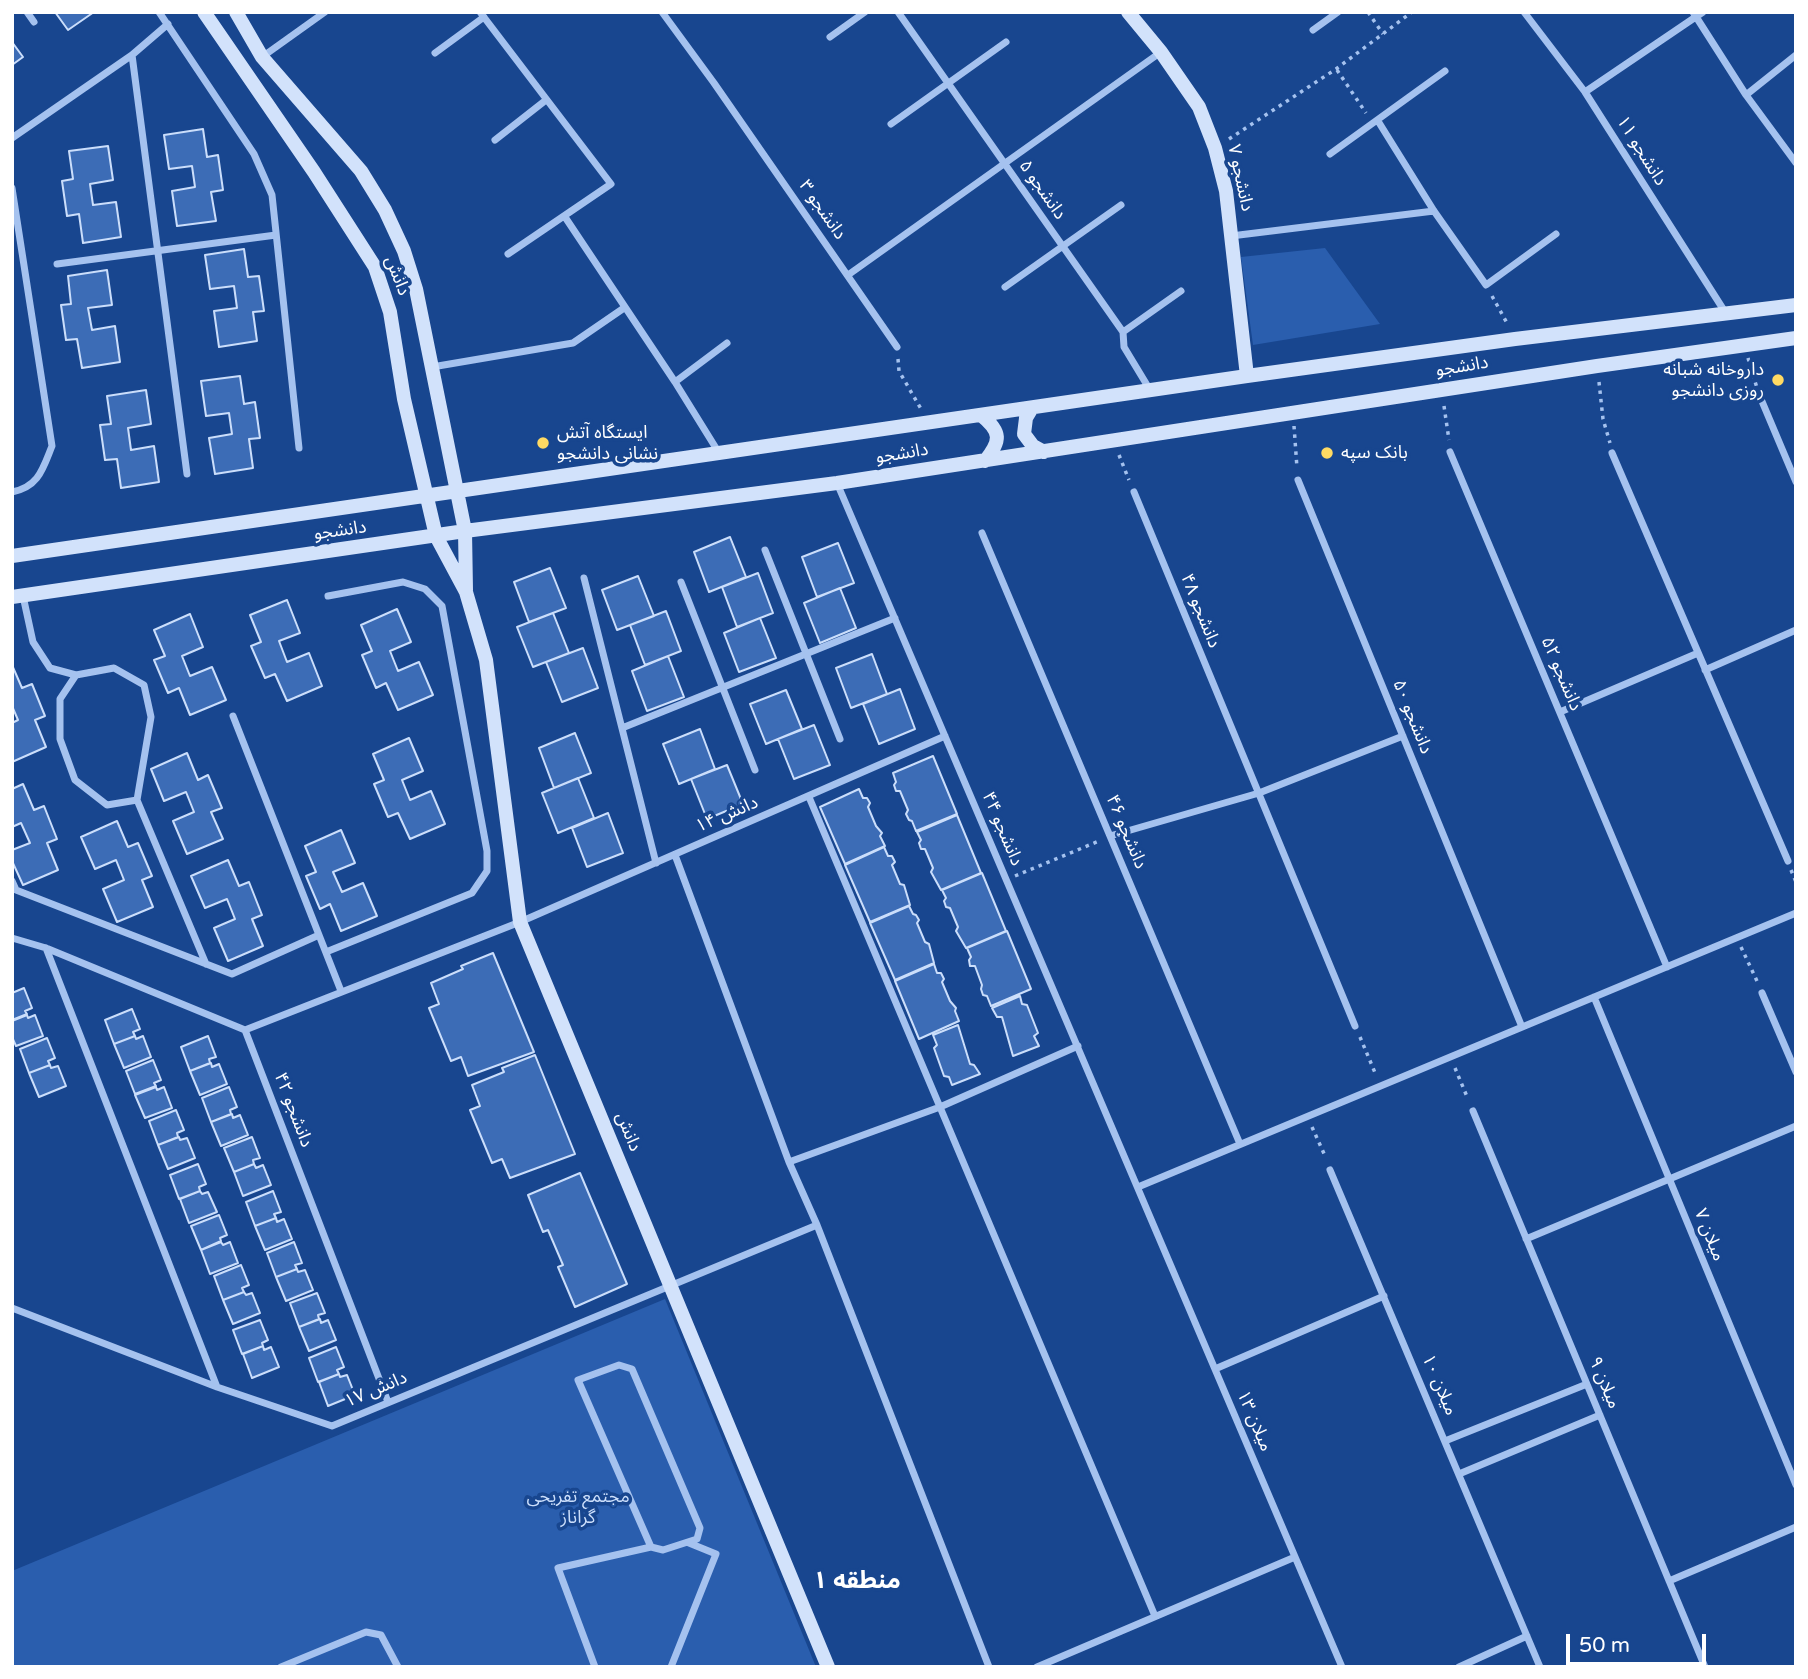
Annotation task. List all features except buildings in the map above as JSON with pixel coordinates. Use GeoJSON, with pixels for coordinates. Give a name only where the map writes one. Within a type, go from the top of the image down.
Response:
{"type":"FeatureCollection","features":[{"type":"Feature","properties":{"kind":"main road","name":"دانش"},"geometry":{"type":"LineString","coordinates":[[204,12],[376,267],[390,312],[404,399],[436,536],[466,592],[486,660],[520,922],[828,1667]]}},
{"type":"Feature","properties":{"kind":"main road","name":"دانش"},"geometry":{"type":"LineString","coordinates":[[236,12],[262,57],[361,171],[385,210],[408,264],[466,531],[466,592]]}},
{"type":"Feature","properties":{"kind":"main road","name":"دانشجو ۷"},"geometry":{"type":"LineString","coordinates":[[1128,12],[1161,52],[1199,107],[1215,148],[1226,191],[1247,376]]}},
{"type":"Feature","properties":{"kind":"main road","name":"دانشجو"},"geometry":{"type":"LineString","coordinates":[[12,556],[1247,376],[1515,339],[1796,305]]}},
{"type":"Feature","properties":{"kind":"main road","name":"دانشجو"},"geometry":{"type":"LineString","coordinates":[[18,596],[466,531],[837,483],[1796,338]]}},
{"type":"Feature","properties":{"kind":"main road"},"geometry":{"type":"LineString","coordinates":[[1032,408],[1026,418],[1024,434],[1033,446],[1044,452]]}},
{"type":"Feature","properties":{"kind":"main road"},"geometry":{"type":"LineString","coordinates":[[981,415],[993,425],[997,434],[996,445],[985,461]]}},
{"type":"Feature","properties":{"kind":"street"},"geometry":{"type":"LineString","coordinates":[[27,12],[34,22]]}},
{"type":"Feature","properties":{"kind":"street"},"geometry":{"type":"LineString","coordinates":[[159,12],[254,154],[272,195],[299,448]]}},
{"type":"Feature","properties":{"kind":"street"},"geometry":{"type":"LineString","coordinates":[[262,57],[325,12]]}},
{"type":"Feature","properties":{"kind":"street","name":"دانشجو ۳"},"geometry":{"type":"LineString","coordinates":[[662,12],[897,346]]}},
{"type":"Feature","properties":{"kind":"street"},"geometry":{"type":"LineString","coordinates":[[830,37],[865,12]]}},
{"type":"Feature","properties":{"kind":"street","name":"دانشجو ۵"},"geometry":{"type":"LineString","coordinates":[[898,12],[1123,332],[1125,348],[1150,390]]}},
{"type":"Feature","properties":{"kind":"street"},"geometry":{"type":"LineString","coordinates":[[1313,30],[1338,12]]}},
{"type":"Feature","properties":{"kind":"street","name":"دانشجو ۱۱"},"geometry":{"type":"LineString","coordinates":[[1524,12],[1585,92],[1725,312]]}},
{"type":"Feature","properties":{"kind":"street"},"geometry":{"type":"LineString","coordinates":[[1585,92],[1698,14],[1746,95],[1796,163]]}},
{"type":"Feature","properties":{"kind":"street"},"geometry":{"type":"LineString","coordinates":[[435,53],[482,15],[611,184],[508,254]]}},
{"type":"Feature","properties":{"kind":"street"},"geometry":{"type":"LineString","coordinates":[[12,138],[132,55],[168,24]]}},
{"type":"Feature","properties":{"kind":"street"},"geometry":{"type":"LineString","coordinates":[[891,124],[1006,42]]}},
{"type":"Feature","properties":{"kind":"street"},"geometry":{"type":"LineString","coordinates":[[848,275],[1161,52]]}},
{"type":"Feature","properties":{"kind":"street"},"geometry":{"type":"LineString","coordinates":[[132,55],[187,474]]}},
{"type":"Feature","properties":{"kind":"street"},"geometry":{"type":"LineString","coordinates":[[1746,95],[1796,55]]}},
{"type":"Feature","properties":{"kind":"street"},"geometry":{"type":"LineString","coordinates":[[1330,155],[1445,71]]}},
{"type":"Feature","properties":{"kind":"street"},"geometry":{"type":"LineString","coordinates":[[495,140],[546,100]]}},
{"type":"Feature","properties":{"kind":"street"},"geometry":{"type":"LineString","coordinates":[[1375,122],[1486,285],[1556,234]]}},
{"type":"Feature","properties":{"kind":"street"},"geometry":{"type":"LineString","coordinates":[[12,188],[51,446],[40,476],[24,490],[12,492]]}},
{"type":"Feature","properties":{"kind":"street"},"geometry":{"type":"LineString","coordinates":[[1005,287],[1121,205]]}},
{"type":"Feature","properties":{"kind":"street"},"geometry":{"type":"LineString","coordinates":[[1231,236],[1434,211]]}},
{"type":"Feature","properties":{"kind":"street"},"geometry":{"type":"LineString","coordinates":[[565,217],[720,454]]}},
{"type":"Feature","properties":{"kind":"street"},"geometry":{"type":"LineString","coordinates":[[57,264],[276,235]]}},
{"type":"Feature","properties":{"kind":"street"},"geometry":{"type":"LineString","coordinates":[[1123,332],[1181,291]]}},
{"type":"Feature","properties":{"kind":"street"},"geometry":{"type":"LineString","coordinates":[[432,367],[573,343],[624,308]]}},
{"type":"Feature","properties":{"kind":"street"},"geometry":{"type":"LineString","coordinates":[[675,382],[727,343]]}},
{"type":"Feature","properties":{"kind":"street"},"geometry":{"type":"LineString","coordinates":[[1761,399],[1796,482]]}},
{"type":"Feature","properties":{"kind":"street","name":"دانشجو ۵۲"},"geometry":{"type":"LineString","coordinates":[[1450,452],[1667,967]]}},
{"type":"Feature","properties":{"kind":"street"},"geometry":{"type":"LineString","coordinates":[[1612,453],[1788,861]]}},
{"type":"Feature","properties":{"kind":"street","name":"دانشجو ۵۰"},"geometry":{"type":"LineString","coordinates":[[1298,481],[1522,1027]]}},
{"type":"Feature","properties":{"kind":"street","name":"دانشجو ۴۴"},"geometry":{"type":"LineString","coordinates":[[837,483],[1138,1187]]}},
{"type":"Feature","properties":{"kind":"street","name":"دانشجو ۴۸"},"geometry":{"type":"LineString","coordinates":[[1134,492],[1355,1026]]}},
{"type":"Feature","properties":{"kind":"street","name":"دانشجو ۴۶"},"geometry":{"type":"LineString","coordinates":[[982,533],[1241,1144]]}},
{"type":"Feature","properties":{"kind":"street"},"geometry":{"type":"LineString","coordinates":[[765,550],[840,739]]}},
{"type":"Feature","properties":{"kind":"street"},"geometry":{"type":"LineString","coordinates":[[584,578],[656,863]]}},
{"type":"Feature","properties":{"kind":"street"},"geometry":{"type":"LineString","coordinates":[[326,953],[472,893],[487,871],[487,851],[442,606],[425,589],[403,582],[328,596]]}},
{"type":"Feature","properties":{"kind":"street"},"geometry":{"type":"LineString","coordinates":[[681,582],[755,770]]}},
{"type":"Feature","properties":{"kind":"street"},"geometry":{"type":"LineString","coordinates":[[18,596],[33,642],[51,668],[76,675],[114,668],[144,685],[151,717],[137,800],[206,964]]}},
{"type":"Feature","properties":{"kind":"street"},"geometry":{"type":"LineString","coordinates":[[622,728],[895,618]]}},
{"type":"Feature","properties":{"kind":"street"},"geometry":{"type":"LineString","coordinates":[[1705,670],[1796,630]]}},
{"type":"Feature","properties":{"kind":"street"},"geometry":{"type":"LineString","coordinates":[[1560,712],[1698,653]]}},
{"type":"Feature","properties":{"kind":"street"},"geometry":{"type":"LineString","coordinates":[[76,675],[60,699],[60,738],[75,780],[107,806],[137,800]]}},
{"type":"Feature","properties":{"kind":"street"},"geometry":{"type":"LineString","coordinates":[[233,716],[341,991]]}},
{"type":"Feature","properties":{"kind":"street","name":"دانش ۱۴"},"geometry":{"type":"LineString","coordinates":[[245,1030],[520,922],[945,736]]}},
{"type":"Feature","properties":{"kind":"street"},"geometry":{"type":"LineString","coordinates":[[1110,836],[1259,793],[1403,736]]}},
{"type":"Feature","properties":{"kind":"street"},"geometry":{"type":"LineString","coordinates":[[809,797],[1155,1616]]}},
{"type":"Feature","properties":{"kind":"street"},"geometry":{"type":"LineString","coordinates":[[674,855],[789,1162],[817,1225],[989,1667]]}},
{"type":"Feature","properties":{"kind":"street"},"geometry":{"type":"LineString","coordinates":[[12,881],[16,890],[232,974],[319,935]]}},
{"type":"Feature","properties":{"kind":"street"},"geometry":{"type":"LineString","coordinates":[[1138,1187],[1796,913]]}},
{"type":"Feature","properties":{"kind":"street"},"geometry":{"type":"LineString","coordinates":[[12,938],[46,948],[245,1030]]}},
{"type":"Feature","properties":{"kind":"street"},"geometry":{"type":"LineString","coordinates":[[46,948],[217,1387]]}},
{"type":"Feature","properties":{"kind":"street"},"geometry":{"type":"LineString","coordinates":[[1762,993],[1796,1072]]}},
{"type":"Feature","properties":{"kind":"street","name":"میلان ۷"},"geometry":{"type":"LineString","coordinates":[[1594,997],[1796,1485]]}},
{"type":"Feature","properties":{"kind":"street","name":"دانشجو ۴۲"},"geometry":{"type":"LineString","coordinates":[[245,1030],[388,1402]]}},
{"type":"Feature","properties":{"kind":"street"},"geometry":{"type":"LineString","coordinates":[[789,1162],[940,1107],[1078,1046]]}},
{"type":"Feature","properties":{"kind":"street","name":"میلان ۹"},"geometry":{"type":"LineString","coordinates":[[1473,1111],[1705,1667]]}},
{"type":"Feature","properties":{"kind":"street"},"geometry":{"type":"LineString","coordinates":[[1526,1239],[1796,1126]]}},
{"type":"Feature","properties":{"kind":"street","name":"میلان ۱۰"},"geometry":{"type":"LineString","coordinates":[[1331,1170],[1540,1667]]}},
{"type":"Feature","properties":{"kind":"street","name":"میلان ۱۳"},"geometry":{"type":"LineString","coordinates":[[1138,1187],[1342,1667]]}},
{"type":"Feature","properties":{"kind":"street","name":"دانش ۱۷"},"geometry":{"type":"LineString","coordinates":[[12,1308],[217,1387],[332,1426],[817,1225]]}},
{"type":"Feature","properties":{"kind":"street"},"geometry":{"type":"LineString","coordinates":[[1215,1369],[1384,1296]]}},
{"type":"Feature","properties":{"kind":"street"},"geometry":{"type":"LineString","coordinates":[[595,1667],[558,1568],[651,1547],[663,1550],[697,1539],[700,1528],[632,1369],[619,1364],[578,1380],[651,1547]]}},
{"type":"Feature","properties":{"kind":"street"},"geometry":{"type":"LineString","coordinates":[[1445,1441],[1587,1384]]}},
{"type":"Feature","properties":{"kind":"street"},"geometry":{"type":"LineString","coordinates":[[1459,1474],[1600,1415]]}},
{"type":"Feature","properties":{"kind":"street"},"geometry":{"type":"LineString","coordinates":[[1669,1581],[1796,1527]]}},
{"type":"Feature","properties":{"kind":"street"},"geometry":{"type":"LineString","coordinates":[[671,1667],[716,1554],[689,1542]]}},
{"type":"Feature","properties":{"kind":"street"},"geometry":{"type":"LineString","coordinates":[[1037,1667],[1295,1557]]}},
{"type":"Feature","properties":{"kind":"street"},"geometry":{"type":"LineString","coordinates":[[281,1667],[366,1632],[381,1635],[398,1667]]}},
{"type":"Feature","properties":{"kind":"street"},"geometry":{"type":"LineString","coordinates":[[1459,1667],[1527,1636]]}},
{"type":"Feature","properties":{"kind":"path"},"geometry":{"type":"LineString","coordinates":[[1368,12],[1382,34]]}},
{"type":"Feature","properties":{"kind":"path"},"geometry":{"type":"LineString","coordinates":[[1215,148],[1336,69],[1412,12]]}},
{"type":"Feature","properties":{"kind":"path"},"geometry":{"type":"LineString","coordinates":[[1336,69],[1375,122]]}},
{"type":"Feature","properties":{"kind":"path"},"geometry":{"type":"LineString","coordinates":[[1486,285],[1515,339]]}},
{"type":"Feature","properties":{"kind":"path"},"geometry":{"type":"LineString","coordinates":[[897,346],[899,371],[929,423]]}},
{"type":"Feature","properties":{"kind":"path"},"geometry":{"type":"LineString","coordinates":[[1744,346],[1761,399]]}},
{"type":"Feature","properties":{"kind":"path"},"geometry":{"type":"LineString","coordinates":[[1597,366],[1603,419],[1612,453]]}},
{"type":"Feature","properties":{"kind":"path"},"geometry":{"type":"LineString","coordinates":[[1443,390],[1450,452]]}},
{"type":"Feature","properties":{"kind":"path"},"geometry":{"type":"LineString","coordinates":[[1293,414],[1298,481]]}},
{"type":"Feature","properties":{"kind":"path"},"geometry":{"type":"LineString","coordinates":[[1113,441],[1134,492]]}},
{"type":"Feature","properties":{"kind":"path"},"geometry":{"type":"LineString","coordinates":[[1006,880],[1110,836]]}},
{"type":"Feature","properties":{"kind":"path"},"geometry":{"type":"LineString","coordinates":[[1736,938],[1762,993]]}},
{"type":"Feature","properties":{"kind":"path"},"geometry":{"type":"LineString","coordinates":[[1355,1026],[1380,1086]]}},
{"type":"Feature","properties":{"kind":"path"},"geometry":{"type":"LineString","coordinates":[[1451,1057],[1473,1111]]}},
{"type":"Feature","properties":{"kind":"path"},"geometry":{"type":"LineString","coordinates":[[1308,1116],[1331,1170]]}},
{"type":"Feature","properties":{"kind":"green space"},"geometry":{"type":"Polygon","coordinates":[[[1325,248],[1380,324],[1253,345],[1241,257],[1325,248]]]}},
{"type":"Feature","properties":{"kind":"green space","name":"مجتمع تفریحی گراناز"},"geometry":{"type":"Polygon","coordinates":[[[665,1299],[816,1667],[12,1667],[12,1571],[665,1299]]]}},
{"type":"Feature","properties":{"kind":"place","name":"داروخانه شبانه روزی دانشجو"},"geometry":{"type":"Point","coordinates":[1778,380]}},
{"type":"Feature","properties":{"kind":"place","name":"ایستگاه آتش نشانی دانشجو"},"geometry":{"type":"Point","coordinates":[543,443]}},
{"type":"Feature","properties":{"kind":"place","name":"بانک سپه"},"geometry":{"type":"Point","coordinates":[1327,453]}},
{"type":"Feature","properties":{"kind":"district","name":"منطقه ۱"},"geometry":{"type":"Point","coordinates":[857,1582]}}]}
